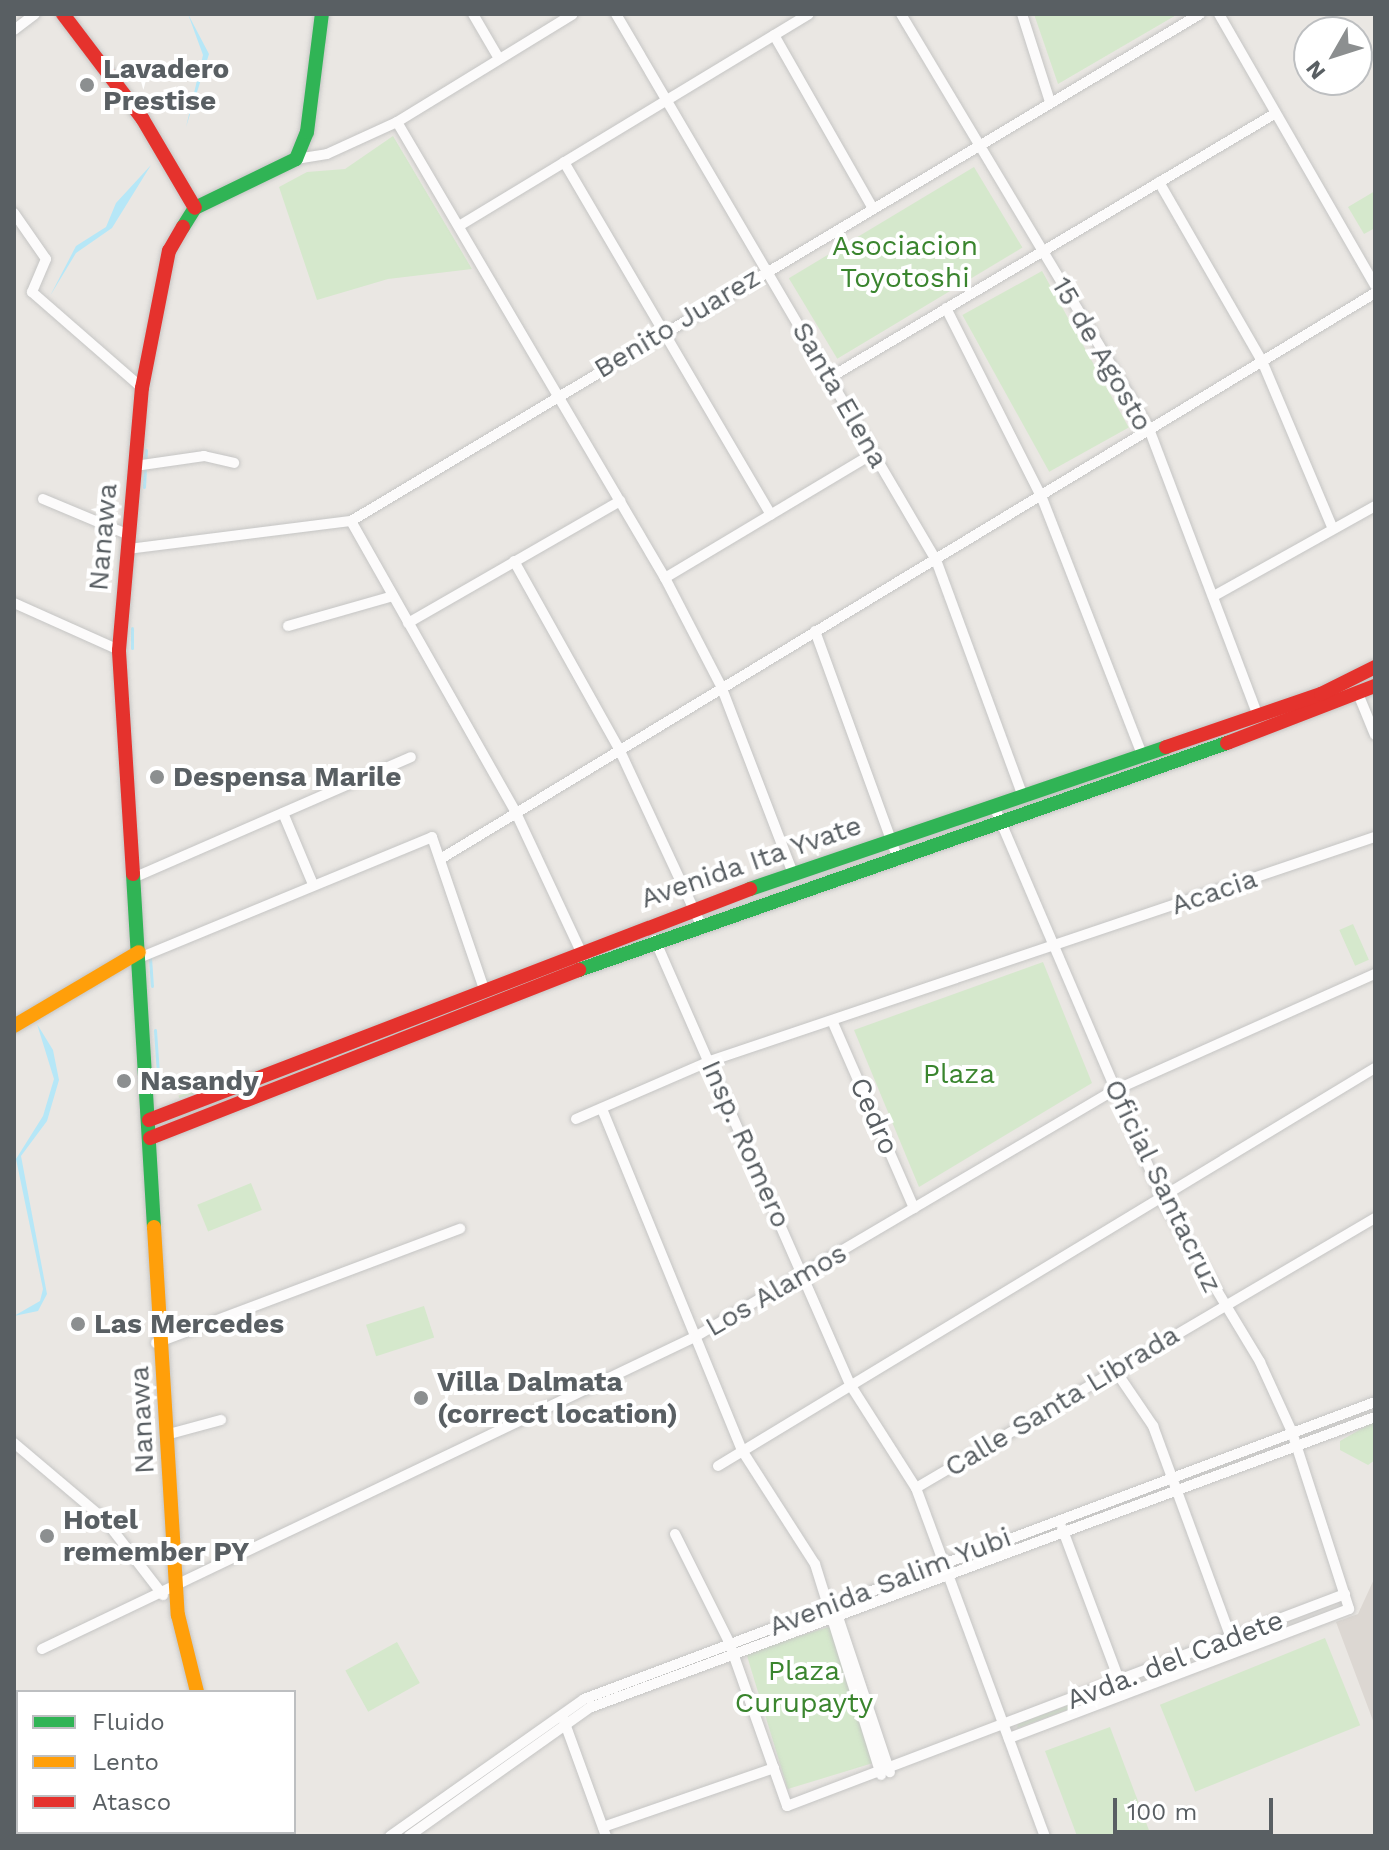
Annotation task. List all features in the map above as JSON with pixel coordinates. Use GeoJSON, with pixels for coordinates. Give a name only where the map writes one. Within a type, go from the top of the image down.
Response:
{"type":"FeatureCollection","features":[{"type":"Feature","properties":{"kind":"street"},"geometry":{"type":"LineString","coordinates":[[14,30],[35,14]]}},
{"type":"Feature","properties":{"kind":"street"},"geometry":{"type":"LineString","coordinates":[[63,14],[142,118],[195,208],[267,179],[296,159],[327,154],[397,122],[498,57],[573,14]]}},
{"type":"Feature","properties":{"kind":"street"},"geometry":{"type":"LineString","coordinates":[[473,14],[498,57]]}},
{"type":"Feature","properties":{"kind":"street","name":"Santa Elena"},"geometry":{"type":"LineString","coordinates":[[616,14],[936,560],[1023,796]]}},
{"type":"Feature","properties":{"kind":"street"},"geometry":{"type":"LineString","coordinates":[[459,226],[809,14]]}},
{"type":"Feature","properties":{"kind":"street","name":"15 de Agosto"},"geometry":{"type":"LineString","coordinates":[[901,14],[1149,429],[1258,716]]}},
{"type":"Feature","properties":{"kind":"street"},"geometry":{"type":"LineString","coordinates":[[1022,14],[1050,102]]}},
{"type":"Feature","properties":{"kind":"street","name":"Benito Juarez"},"geometry":{"type":"LineString","coordinates":[[128,542],[351,521],[557,394],[1200,14]]}},
{"type":"Feature","properties":{"kind":"street"},"geometry":{"type":"LineString","coordinates":[[1219,14],[1375,285]]}},
{"type":"Feature","properties":{"kind":"street"},"geometry":{"type":"LineString","coordinates":[[296,159],[307,132],[325,16]]}},
{"type":"Feature","properties":{"kind":"street"},"geometry":{"type":"LineString","coordinates":[[774,35],[872,207]]}},
{"type":"Feature","properties":{"kind":"street"},"geometry":{"type":"LineString","coordinates":[[831,377],[1276,113]]}},
{"type":"Feature","properties":{"kind":"street"},"geometry":{"type":"LineString","coordinates":[[397,122],[665,578],[721,686],[793,874]]}},
{"type":"Feature","properties":{"kind":"street"},"geometry":{"type":"LineString","coordinates":[[564,162],[771,515]]}},
{"type":"Feature","properties":{"kind":"street"},"geometry":{"type":"LineString","coordinates":[[1159,182],[1262,361],[1333,529]]}},
{"type":"Feature","properties":{"kind":"street","name":"Nanawa"},"geometry":{"type":"LineString","coordinates":[[187,1690],[169,1592],[149,1120],[119,650],[142,388],[169,251],[195,208]]}},
{"type":"Feature","properties":{"kind":"street"},"geometry":{"type":"LineString","coordinates":[[14,213],[46,259],[32,292],[142,388]]}},
{"type":"Feature","properties":{"kind":"street"},"geometry":{"type":"LineString","coordinates":[[442,858],[721,686],[1042,498],[1149,429],[1375,293]]}},
{"type":"Feature","properties":{"kind":"street"},"geometry":{"type":"LineString","coordinates":[[946,308],[1042,498],[1142,755]]}},
{"type":"Feature","properties":{"kind":"street"},"geometry":{"type":"LineString","coordinates":[[665,578],[874,453]]}},
{"type":"Feature","properties":{"kind":"street"},"geometry":{"type":"LineString","coordinates":[[135,466],[204,456],[234,463]]}},
{"type":"Feature","properties":{"kind":"street"},"geometry":{"type":"LineString","coordinates":[[43,499],[128,542]]}},
{"type":"Feature","properties":{"kind":"street"},"geometry":{"type":"LineString","coordinates":[[408,623],[620,501]]}},
{"type":"Feature","properties":{"kind":"street"},"geometry":{"type":"LineString","coordinates":[[1214,596],[1375,506]]}},
{"type":"Feature","properties":{"kind":"street"},"geometry":{"type":"LineString","coordinates":[[351,521],[516,813],[581,952]]}},
{"type":"Feature","properties":{"kind":"street"},"geometry":{"type":"LineString","coordinates":[[514,561],[619,749],[700,923]]}},
{"type":"Feature","properties":{"kind":"street"},"geometry":{"type":"LineString","coordinates":[[288,626],[393,596]]}},
{"type":"Feature","properties":{"kind":"street"},"geometry":{"type":"LineString","coordinates":[[14,603],[119,650]]}},
{"type":"Feature","properties":{"kind":"street"},"geometry":{"type":"LineString","coordinates":[[815,631],[897,856]]}},
{"type":"Feature","properties":{"kind":"street","name":"Avenida Ita Yvate"},"geometry":{"type":"LineString","coordinates":[[150,1140],[484,989],[694,908],[1321,694],[1375,667]]}},
{"type":"Feature","properties":{"kind":"street","name":"Avenida Ita Yvate"},"geometry":{"type":"LineString","coordinates":[[149,1120],[515,995],[700,923],[1326,709],[1375,686]]}},
{"type":"Feature","properties":{"kind":"street"},"geometry":{"type":"LineString","coordinates":[[1321,694],[1326,709]]}},
{"type":"Feature","properties":{"kind":"street"},"geometry":{"type":"LineString","coordinates":[[1359,696],[1375,735]]}},
{"type":"Feature","properties":{"kind":"street"},"geometry":{"type":"LineString","coordinates":[[133,878],[411,757]]}},
{"type":"Feature","properties":{"kind":"street"},"geometry":{"type":"LineString","coordinates":[[1093,772],[1098,787]]}},
{"type":"Feature","properties":{"kind":"street","name":"Oficial Santacruz"},"geometry":{"type":"LineString","coordinates":[[994,806],[1113,1091],[1163,1201],[1222,1307],[1260,1362],[1292,1432],[1345,1594],[1349,1609],[1237,1653]]}},
{"type":"Feature","properties":{"kind":"street"},"geometry":{"type":"LineString","coordinates":[[283,813],[312,882]]}},
{"type":"Feature","properties":{"kind":"street"},"geometry":{"type":"LineString","coordinates":[[14,1026],[139,955],[425,837],[432,837],[442,858],[484,989]]}},
{"type":"Feature","properties":{"kind":"street","name":"Acacia"},"geometry":{"type":"LineString","coordinates":[[576,1119],[710,1061],[834,1025],[1375,837]]}},
{"type":"Feature","properties":{"kind":"street","name":"Insp. Romero"},"geometry":{"type":"LineString","coordinates":[[655,940],[851,1386],[916,1488],[1045,1836]]}},
{"type":"Feature","properties":{"kind":"street","name":"Los Alamos"},"geometry":{"type":"LineString","coordinates":[[42,1649],[169,1592],[695,1337],[1113,1091],[1375,974]]}},
{"type":"Feature","properties":{"kind":"street"},"geometry":{"type":"LineString","coordinates":[[509,980],[515,995]]}},
{"type":"Feature","properties":{"kind":"street","name":"Cedro"},"geometry":{"type":"LineString","coordinates":[[834,1025],[914,1208]]}},
{"type":"Feature","properties":{"kind":"street"},"geometry":{"type":"LineString","coordinates":[[718,1466],[1163,1201],[1375,1068]]}},
{"type":"Feature","properties":{"kind":"street"},"geometry":{"type":"LineString","coordinates":[[602,1109],[743,1452],[806,1544],[886,1774]]}},
{"type":"Feature","properties":{"kind":"street","name":"Calle Santa Librada"},"geometry":{"type":"LineString","coordinates":[[916,1488],[1375,1218]]}},
{"type":"Feature","properties":{"kind":"street"},"geometry":{"type":"LineString","coordinates":[[160,1343],[460,1229]]}},
{"type":"Feature","properties":{"kind":"street","name":"Nanawa"},"geometry":{"type":"LineString","coordinates":[[160,1343],[169,1434],[169,1592],[196,1690]]}},
{"type":"Feature","properties":{"kind":"street"},"geometry":{"type":"LineString","coordinates":[[1009,1738],[1237,1653],[1153,1426],[1115,1370]]}},
{"type":"Feature","properties":{"kind":"street","name":"Avenida Salim Yubi"},"geometry":{"type":"LineString","coordinates":[[390,1836],[563,1718],[729,1642],[1375,1402]]}},
{"type":"Feature","properties":{"kind":"street","name":"Avenida Salim Yubi"},"geometry":{"type":"LineString","coordinates":[[412,1835],[563,1718],[1375,1417]]}},
{"type":"Feature","properties":{"kind":"street"},"geometry":{"type":"LineString","coordinates":[[169,1434],[221,1420]]}},
{"type":"Feature","properties":{"kind":"street"},"geometry":{"type":"LineString","coordinates":[[14,1443],[105,1520],[169,1592]]}},
{"type":"Feature","properties":{"kind":"street"},"geometry":{"type":"LineString","coordinates":[[1059,1519],[1125,1694]]}},
{"type":"Feature","properties":{"kind":"street"},"geometry":{"type":"LineString","coordinates":[[563,1718],[604,1832],[774,1768],[729,1642],[675,1534]]}},
{"type":"Feature","properties":{"kind":"street","name":"Avda. del Cadete"},"geometry":{"type":"LineString","coordinates":[[774,1768],[787,1806],[886,1774],[1345,1594]]}},
{"type":"Feature","properties":{"kind":"shaded area"},"geometry":{"type":"Polygon","coordinates":[[[1375,1577],[1375,1726],[1336,1622],[1358,1614],[1375,1577]]]}},
{"type":"Feature","properties":{"kind":"green space"},"geometry":{"type":"Polygon","coordinates":[[[1034,14],[1178,14],[1058,84],[1034,14]]]}},
{"type":"Feature","properties":{"kind":"green space"},"geometry":{"type":"Polygon","coordinates":[[[393,136],[472,269],[388,279],[317,300],[279,187],[307,172],[345,169],[393,136]]]}},
{"type":"Feature","properties":{"kind":"green space","name":"Asociacion Toyotoshi"},"geometry":{"type":"Polygon","coordinates":[[[974,167],[1022,248],[837,359],[789,278],[974,167]]]}},
{"type":"Feature","properties":{"kind":"green space"},"geometry":{"type":"Polygon","coordinates":[[[1375,191],[1375,228],[1364,234],[1348,207],[1375,191]]]}},
{"type":"Feature","properties":{"kind":"green space"},"geometry":{"type":"Polygon","coordinates":[[[1042,271],[1129,428],[1049,472],[962,315],[1042,271]]]}},
{"type":"Feature","properties":{"kind":"green space"},"geometry":{"type":"Polygon","coordinates":[[[1309,706],[1008,811],[1006,809],[1309,706]]]}},
{"type":"Feature","properties":{"kind":"green space"},"geometry":{"type":"Polygon","coordinates":[[[1353,924],[1369,960],[1355,966],[1339,930],[1353,924]]]}},
{"type":"Feature","properties":{"kind":"green space","name":"Plaza"},"geometry":{"type":"Polygon","coordinates":[[[1043,962],[1092,1083],[919,1187],[854,1030],[1043,962]]]}},
{"type":"Feature","properties":{"kind":"green space"},"geometry":{"type":"Polygon","coordinates":[[[497,992],[498,995],[179,1098],[178,1096],[497,992]]]}},
{"type":"Feature","properties":{"kind":"green space"},"geometry":{"type":"Polygon","coordinates":[[[251,1183],[262,1210],[208,1232],[197,1205],[251,1183]]]}},
{"type":"Feature","properties":{"kind":"green space"},"geometry":{"type":"Polygon","coordinates":[[[424,1306],[434,1337],[376,1356],[366,1325],[424,1306]]]}},
{"type":"Feature","properties":{"kind":"green space"},"geometry":{"type":"Polygon","coordinates":[[[1375,1421],[1375,1460],[1368,1465],[1340,1450],[1340,1441],[1375,1421]]]}},
{"type":"Feature","properties":{"kind":"green space","name":"Plaza Curupayty"},"geometry":{"type":"Polygon","coordinates":[[[832,1626],[874,1763],[788,1789],[746,1652],[832,1626]]]}},
{"type":"Feature","properties":{"kind":"green space"},"geometry":{"type":"Polygon","coordinates":[[[1325,1638],[1360,1725],[1195,1792],[1160,1705],[1325,1638]]]}},
{"type":"Feature","properties":{"kind":"green space"},"geometry":{"type":"Polygon","coordinates":[[[397,1642],[420,1683],[368,1712],[345,1671],[397,1642]]]}},
{"type":"Feature","properties":{"kind":"green space"},"geometry":{"type":"Polygon","coordinates":[[[1107,1691],[1108,1695],[1017,1728],[1018,1724],[1107,1691]]]}},
{"type":"Feature","properties":{"kind":"green space"},"geometry":{"type":"Polygon","coordinates":[[[1110,1727],[1150,1833],[1077,1836],[1045,1751],[1110,1727]]]}},
{"type":"Feature","properties":{"kind":"water"},"geometry":{"type":"Polygon","coordinates":[[[188,14],[209,54],[186,127],[203,55],[188,14]]]}},
{"type":"Feature","properties":{"kind":"water"},"geometry":{"type":"Polygon","coordinates":[[[151,165],[112,228],[76,253],[50,296],[76,246],[106,227],[116,203],[151,165]]]}},
{"type":"Feature","properties":{"kind":"water"},"geometry":{"type":"Polygon","coordinates":[[[37,1024],[53,1050],[59,1080],[47,1121],[21,1156],[47,1294],[38,1311],[14,1316],[40,1301],[43,1289],[16,1159],[43,1116],[54,1079],[37,1024]]]}},
{"type":"Feature","properties":{"kind":"waterway"},"geometry":{"type":"LineString","coordinates":[[144,487],[146,450]]}},
{"type":"Feature","properties":{"kind":"waterway"},"geometry":{"type":"LineString","coordinates":[[132,628],[132,648]]}},
{"type":"Feature","properties":{"kind":"waterway"},"geometry":{"type":"LineString","coordinates":[[150,958],[152,986]]}},
{"type":"Feature","properties":{"kind":"waterway"},"geometry":{"type":"LineString","coordinates":[[155,1030],[158,1074]]}},
{"type":"Feature","properties":{"kind":"traffic: fast"},"geometry":{"type":"LineString","coordinates":[[183,227],[195,208],[296,159],[307,132],[322,14]]}},
{"type":"Feature","properties":{"kind":"traffic: fast"},"geometry":{"type":"LineString","coordinates":[[579,970],[1227,743]]}},
{"type":"Feature","properties":{"kind":"traffic: fast"},"geometry":{"type":"LineString","coordinates":[[750,889],[1166,747]]}},
{"type":"Feature","properties":{"kind":"traffic: fast"},"geometry":{"type":"LineString","coordinates":[[133,874],[154,1227]]}},
{"type":"Feature","properties":{"kind":"traffic: slow"},"geometry":{"type":"LineString","coordinates":[[14,1026],[139,952]]}},
{"type":"Feature","properties":{"kind":"traffic: slow"},"geometry":{"type":"LineString","coordinates":[[154,1227],[178,1615],[197,1690]]}},
{"type":"Feature","properties":{"kind":"traffic: jam"},"geometry":{"type":"LineString","coordinates":[[63,14],[142,118],[195,208]]}},
{"type":"Feature","properties":{"kind":"traffic: jam"},"geometry":{"type":"LineString","coordinates":[[133,874],[119,650],[142,388],[169,251],[183,227]]}},
{"type":"Feature","properties":{"kind":"traffic: jam"},"geometry":{"type":"LineString","coordinates":[[1166,747],[1321,694],[1375,667]]}},
{"type":"Feature","properties":{"kind":"traffic: jam"},"geometry":{"type":"LineString","coordinates":[[1227,743],[1375,686]]}},
{"type":"Feature","properties":{"kind":"traffic: jam"},"geometry":{"type":"LineString","coordinates":[[149,1120],[750,889]]}},
{"type":"Feature","properties":{"kind":"traffic: jam"},"geometry":{"type":"LineString","coordinates":[[150,1138],[579,970]]}},
{"type":"Feature","properties":{"kind":"place","name":"Lavadero Prestise"},"geometry":{"type":"Point","coordinates":[87,85]}},
{"type":"Feature","properties":{"kind":"place","name":"Despensa Marile"},"geometry":{"type":"Point","coordinates":[157,777]}},
{"type":"Feature","properties":{"kind":"place","name":"Nasandy"},"geometry":{"type":"Point","coordinates":[124,1081]}},
{"type":"Feature","properties":{"kind":"place","name":"Las Mercedes"},"geometry":{"type":"Point","coordinates":[78,1324]}},
{"type":"Feature","properties":{"kind":"place","name":"Villa Dalmata (correct location)"},"geometry":{"type":"Point","coordinates":[421,1398]}},
{"type":"Feature","properties":{"kind":"place","name":"Hotel remember PY"},"geometry":{"type":"Point","coordinates":[47,1536]}}]}
